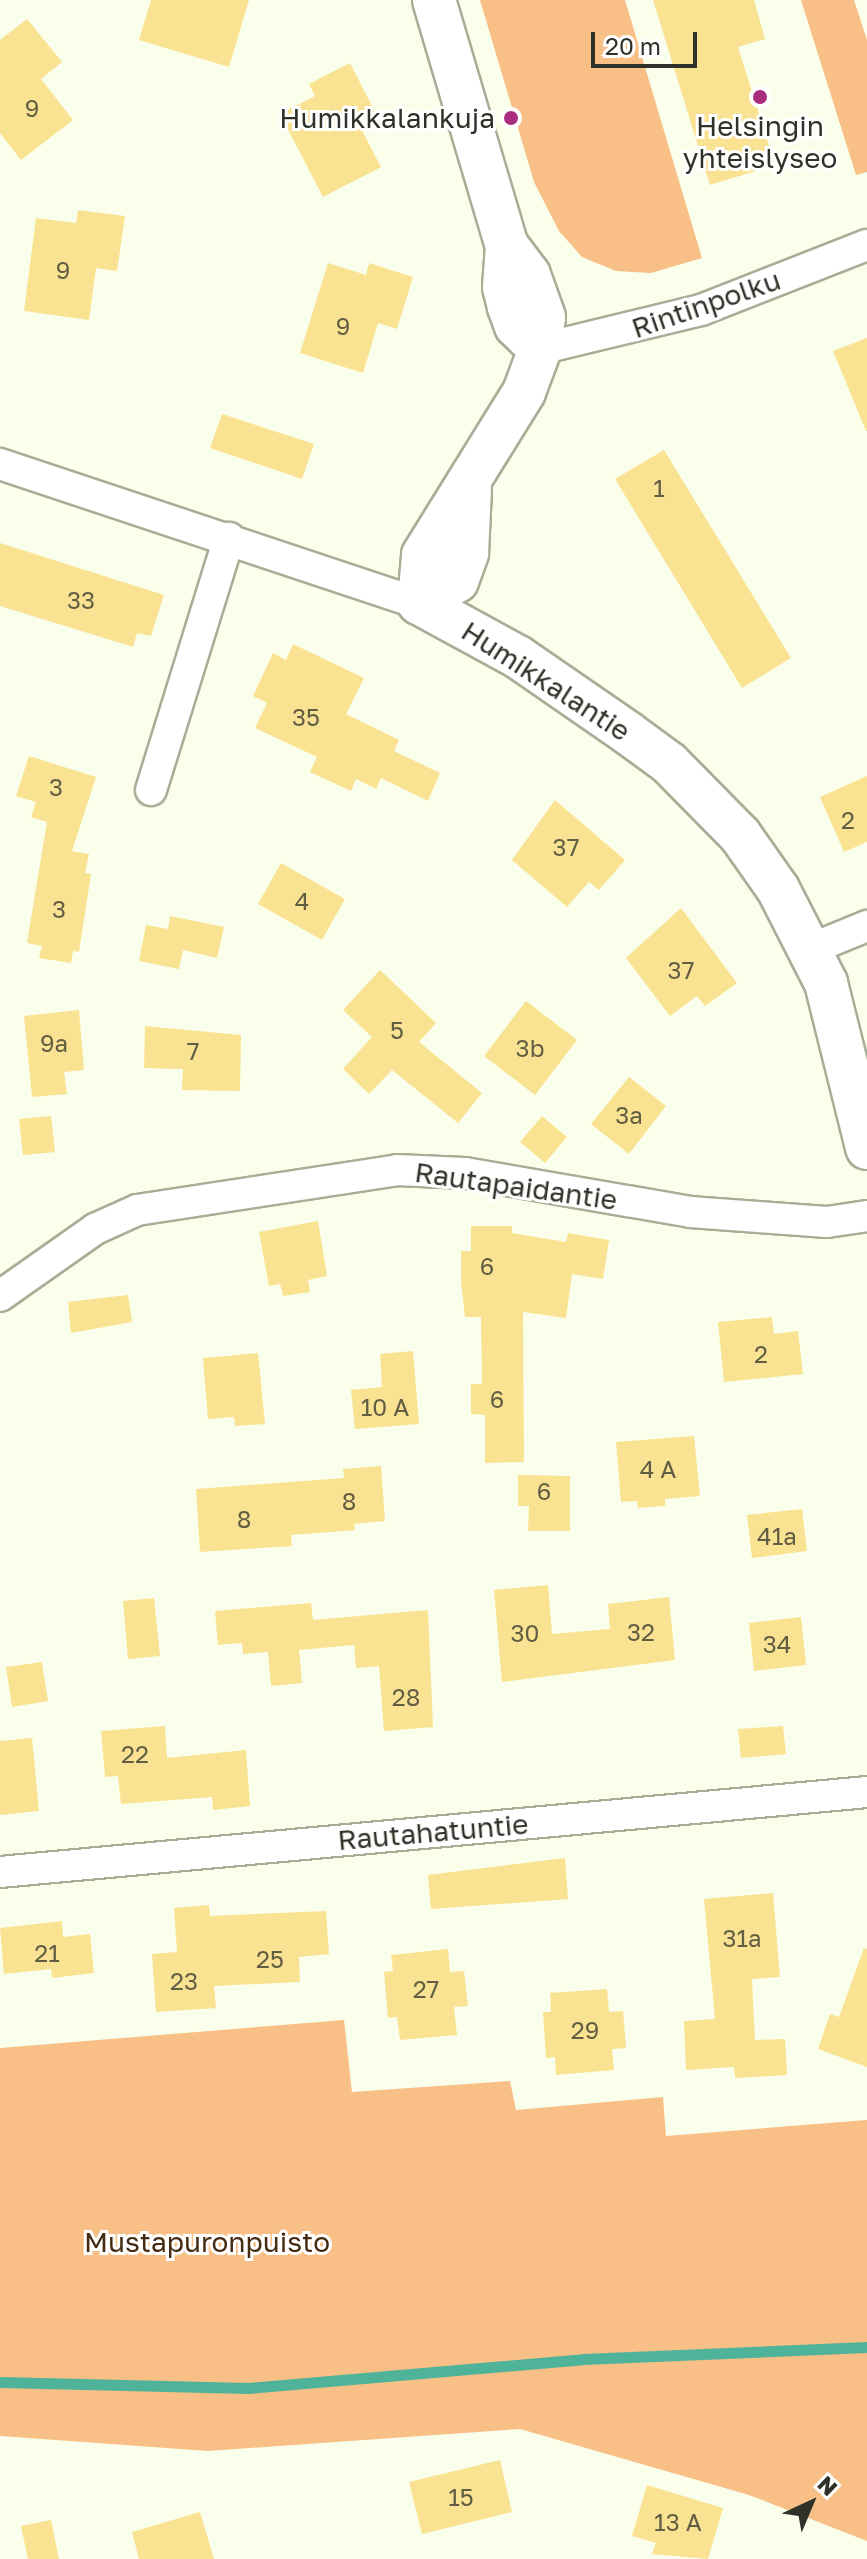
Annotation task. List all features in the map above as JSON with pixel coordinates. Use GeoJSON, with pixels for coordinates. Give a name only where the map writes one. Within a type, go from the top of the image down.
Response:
{"type":"FeatureCollection","features":[{"type":"Feature","properties":{"kind":"street"},"geometry":{"type":"LineString","coordinates":[[419,603],[457,581],[467,553],[466,501],[478,467],[524,392],[540,349],[544,317],[529,275],[507,246],[434,0]]}},
{"type":"Feature","properties":{"kind":"street","name":"Rintinpolku"},"geometry":{"type":"LineString","coordinates":[[540,349],[701,310],[867,245]]}},
{"type":"Feature","properties":{"kind":"street","name":"Humikkalantie"},"geometry":{"type":"LineString","coordinates":[[0,464],[419,603],[518,657],[669,763],[740,835],[811,949],[840,1030],[867,1148]]}},
{"type":"Feature","properties":{"kind":"street"},"geometry":{"type":"LineString","coordinates":[[151,790],[229,538]]}},
{"type":"Feature","properties":{"kind":"street"},"geometry":{"type":"LineString","coordinates":[[811,949],[867,926]]}},
{"type":"Feature","properties":{"kind":"street","name":"Rautapaidantie"},"geometry":{"type":"LineString","coordinates":[[0,1296],[95,1229],[137,1210],[397,1170],[465,1173],[690,1212],[827,1222],[867,1216]]}},
{"type":"Feature","properties":{"kind":"street","name":"Rautahatuntie"},"geometry":{"type":"LineString","coordinates":[[0,1872],[867,1792]]}},
{"type":"Feature","properties":{"kind":"green space"},"geometry":{"type":"Polygon","coordinates":[[[480,0],[625,0],[702,258],[651,273],[616,271],[582,257],[559,231],[534,182],[480,0]]]}},
{"type":"Feature","properties":{"kind":"green space"},"geometry":{"type":"Polygon","coordinates":[[[801,0],[854,0],[867,40],[867,172],[856,175],[801,0]]]}},
{"type":"Feature","properties":{"kind":"green space","name":"Mustapuronpuisto"},"geometry":{"type":"Polygon","coordinates":[[[344,2020],[352,2092],[510,2081],[516,2110],[663,2097],[666,2136],[867,2120],[867,2541],[749,2495],[520,2429],[208,2451],[0,2436],[0,2048],[344,2020]]]}},
{"type":"Feature","properties":{"kind":"building"},"geometry":{"type":"Polygon","coordinates":[[[151,0],[249,0],[229,67],[139,40],[151,0]]]}},
{"type":"Feature","properties":{"kind":"building"},"geometry":{"type":"Polygon","coordinates":[[[653,0],[754,0],[765,39],[738,47],[775,165],[710,185],[653,0]]]}},
{"type":"Feature","properties":{"kind":"building"},"geometry":{"type":"Polygon","coordinates":[[[27,19],[62,62],[41,79],[73,120],[21,160],[0,133],[0,40],[27,19]]]}},
{"type":"Feature","properties":{"kind":"building"},"geometry":{"type":"Polygon","coordinates":[[[350,63],[375,112],[357,121],[381,167],[323,197],[280,114],[315,96],[309,84],[350,63]]]}},
{"type":"Feature","properties":{"kind":"building"},"geometry":{"type":"Polygon","coordinates":[[[78,210],[125,216],[117,271],[96,268],[89,320],[24,311],[36,218],[76,223],[78,210]]]}},
{"type":"Feature","properties":{"kind":"building"},"geometry":{"type":"Polygon","coordinates":[[[328,263],[366,275],[369,263],[413,277],[397,329],[378,323],[363,373],[300,353],[328,263]]]}},
{"type":"Feature","properties":{"kind":"building"},"geometry":{"type":"Polygon","coordinates":[[[867,338],[867,431],[866,431],[833,351],[867,338]]]}},
{"type":"Feature","properties":{"kind":"building"},"geometry":{"type":"Polygon","coordinates":[[[222,414],[314,444],[302,479],[210,448],[222,414]]]}},
{"type":"Feature","properties":{"kind":"building"},"geometry":{"type":"Polygon","coordinates":[[[664,450],[791,658],[742,688],[615,479],[664,450]]]}},
{"type":"Feature","properties":{"kind":"building"},"geometry":{"type":"Polygon","coordinates":[[[0,543],[164,595],[151,636],[137,633],[133,647],[0,606],[0,543]]]}},
{"type":"Feature","properties":{"kind":"building"},"geometry":{"type":"Polygon","coordinates":[[[293,644],[364,678],[346,714],[399,740],[394,751],[440,773],[428,801],[381,778],[376,789],[356,779],[351,791],[310,772],[317,757],[255,728],[267,703],[253,696],[273,653],[286,660],[293,644]]]}},
{"type":"Feature","properties":{"kind":"building"},"geometry":{"type":"Polygon","coordinates":[[[29,756],[96,777],[72,851],[89,854],[85,873],[91,874],[79,952],[73,951],[71,963],[39,958],[42,946],[27,943],[47,822],[31,817],[36,802],[16,796],[29,756]]]}},
{"type":"Feature","properties":{"kind":"building"},"geometry":{"type":"Polygon","coordinates":[[[867,776],[867,842],[844,852],[820,797],[867,776]]]}},
{"type":"Feature","properties":{"kind":"building"},"geometry":{"type":"Polygon","coordinates":[[[555,800],[625,860],[599,890],[589,882],[567,907],[512,860],[555,800]]]}},
{"type":"Feature","properties":{"kind":"building"},"geometry":{"type":"Polygon","coordinates":[[[281,863],[345,899],[322,940],[258,904],[281,863]]]}},
{"type":"Feature","properties":{"kind":"building"},"geometry":{"type":"Polygon","coordinates":[[[681,908],[737,983],[705,1006],[697,996],[670,1016],[626,958],[681,908]]]}},
{"type":"Feature","properties":{"kind":"building"},"geometry":{"type":"Polygon","coordinates":[[[170,916],[224,927],[217,958],[183,950],[179,969],[139,961],[146,925],[168,929],[170,916]]]}},
{"type":"Feature","properties":{"kind":"building"},"geometry":{"type":"Polygon","coordinates":[[[380,970],[436,1023],[419,1042],[482,1093],[458,1123],[392,1070],[369,1094],[343,1069],[372,1037],[343,1010],[380,970]]]}},
{"type":"Feature","properties":{"kind":"building"},"geometry":{"type":"Polygon","coordinates":[[[526,1001],[577,1040],[535,1095],[484,1056],[526,1001]]]}},
{"type":"Feature","properties":{"kind":"building"},"geometry":{"type":"Polygon","coordinates":[[[79,1010],[84,1070],[64,1072],[67,1094],[32,1097],[24,1016],[79,1010]]]}},
{"type":"Feature","properties":{"kind":"building"},"geometry":{"type":"Polygon","coordinates":[[[145,1026],[241,1035],[240,1091],[182,1090],[183,1069],[144,1068],[145,1026]]]}},
{"type":"Feature","properties":{"kind":"building"},"geometry":{"type":"Polygon","coordinates":[[[629,1077],[666,1106],[629,1154],[591,1124],[629,1077]]]}},
{"type":"Feature","properties":{"kind":"building"},"geometry":{"type":"Polygon","coordinates":[[[51,1116],[55,1152],[23,1155],[19,1119],[51,1116]]]}},
{"type":"Feature","properties":{"kind":"building"},"geometry":{"type":"Polygon","coordinates":[[[542,1116],[567,1137],[545,1163],[520,1142],[542,1116]]]}},
{"type":"Feature","properties":{"kind":"building"},"geometry":{"type":"Polygon","coordinates":[[[318,1221],[327,1276],[308,1280],[310,1292],[283,1296],[280,1284],[269,1286],[259,1232],[318,1221]]]}},
{"type":"Feature","properties":{"kind":"building"},"geometry":{"type":"Polygon","coordinates":[[[471,1226],[512,1226],[512,1233],[566,1242],[568,1233],[609,1240],[603,1279],[572,1274],[566,1318],[523,1312],[524,1462],[485,1463],[485,1415],[471,1414],[471,1384],[482,1384],[481,1317],[465,1317],[461,1281],[461,1251],[471,1251],[471,1226]]]}},
{"type":"Feature","properties":{"kind":"building"},"geometry":{"type":"Polygon","coordinates":[[[128,1295],[132,1322],[71,1333],[68,1302],[128,1295]]]}},
{"type":"Feature","properties":{"kind":"building"},"geometry":{"type":"Polygon","coordinates":[[[772,1317],[774,1334],[798,1331],[803,1374],[724,1382],[718,1322],[772,1317]]]}},
{"type":"Feature","properties":{"kind":"building"},"geometry":{"type":"Polygon","coordinates":[[[413,1351],[419,1424],[355,1429],[351,1390],[382,1387],[380,1354],[413,1351]]]}},
{"type":"Feature","properties":{"kind":"building"},"geometry":{"type":"Polygon","coordinates":[[[258,1353],[265,1424],[235,1426],[234,1417],[208,1419],[203,1358],[258,1353]]]}},
{"type":"Feature","properties":{"kind":"building"},"geometry":{"type":"Polygon","coordinates":[[[694,1436],[700,1496],[665,1499],[665,1506],[638,1508],[637,1501],[621,1502],[616,1442],[694,1436]]]}},
{"type":"Feature","properties":{"kind":"building"},"geometry":{"type":"Polygon","coordinates":[[[381,1466],[385,1521],[354,1524],[355,1530],[291,1535],[292,1546],[200,1552],[196,1489],[344,1478],[343,1469],[381,1466]]]}},
{"type":"Feature","properties":{"kind":"building"},"geometry":{"type":"Polygon","coordinates":[[[518,1475],[570,1476],[570,1531],[528,1531],[529,1506],[518,1506],[518,1475]]]}},
{"type":"Feature","properties":{"kind":"building"},"geometry":{"type":"Polygon","coordinates":[[[802,1509],[807,1551],[752,1558],[747,1515],[802,1509]]]}},
{"type":"Feature","properties":{"kind":"building"},"geometry":{"type":"Polygon","coordinates":[[[548,1585],[552,1634],[610,1629],[608,1604],[669,1597],[675,1660],[502,1682],[494,1590],[548,1585]]]}},
{"type":"Feature","properties":{"kind":"building"},"geometry":{"type":"Polygon","coordinates":[[[154,1598],[160,1656],[128,1659],[123,1601],[154,1598]]]}},
{"type":"Feature","properties":{"kind":"building"},"geometry":{"type":"Polygon","coordinates":[[[311,1603],[313,1620],[428,1610],[433,1727],[384,1731],[379,1666],[356,1668],[354,1645],[299,1650],[302,1683],[271,1686],[268,1652],[243,1654],[242,1643],[218,1645],[215,1611],[311,1603]]]}},
{"type":"Feature","properties":{"kind":"building"},"geometry":{"type":"Polygon","coordinates":[[[801,1617],[806,1665],[754,1671],[749,1623],[801,1617]]]}},
{"type":"Feature","properties":{"kind":"building"},"geometry":{"type":"Polygon","coordinates":[[[42,1662],[48,1701],[12,1707],[6,1667],[42,1662]]]}},
{"type":"Feature","properties":{"kind":"building"},"geometry":{"type":"Polygon","coordinates":[[[165,1726],[167,1758],[246,1750],[250,1806],[213,1810],[212,1797],[121,1804],[118,1776],[105,1777],[101,1731],[165,1726]]]}},
{"type":"Feature","properties":{"kind":"building"},"geometry":{"type":"Polygon","coordinates":[[[783,1726],[786,1754],[741,1758],[738,1729],[783,1726]]]}},
{"type":"Feature","properties":{"kind":"building"},"geometry":{"type":"Polygon","coordinates":[[[32,1738],[39,1811],[0,1815],[0,1741],[32,1738]]]}},
{"type":"Feature","properties":{"kind":"building"},"geometry":{"type":"Polygon","coordinates":[[[565,1858],[568,1899],[431,1909],[428,1875],[565,1858]]]}},
{"type":"Feature","properties":{"kind":"building"},"geometry":{"type":"Polygon","coordinates":[[[773,1893],[780,1977],[752,1979],[755,2040],[785,2039],[787,2075],[735,2078],[734,2067],[686,2070],[684,2021],[715,2019],[704,1899],[773,1893]]]}},
{"type":"Feature","properties":{"kind":"building"},"geometry":{"type":"Polygon","coordinates":[[[209,1905],[210,1916],[326,1911],[329,1954],[299,1957],[300,1982],[214,1986],[216,2008],[156,2012],[152,1954],[177,1952],[174,1908],[209,1905]]]}},
{"type":"Feature","properties":{"kind":"building"},"geometry":{"type":"Polygon","coordinates":[[[62,1921],[63,1937],[90,1934],[94,1973],[52,1978],[51,1969],[4,1974],[0,1928],[62,1921]]]}},
{"type":"Feature","properties":{"kind":"building"},"geometry":{"type":"Polygon","coordinates":[[[864,1948],[867,1949],[867,2067],[818,2049],[830,2014],[839,2017],[864,1948]]]}},
{"type":"Feature","properties":{"kind":"building"},"geometry":{"type":"Polygon","coordinates":[[[448,1949],[450,1972],[464,1971],[468,2006],[454,2007],[457,2035],[400,2040],[397,2017],[388,2018],[384,1972],[393,1971],[391,1955],[448,1949]]]}},
{"type":"Feature","properties":{"kind":"building"},"geometry":{"type":"Polygon","coordinates":[[[607,1989],[609,2012],[623,2011],[626,2048],[612,2049],[614,2070],[556,2075],[555,2057],[546,2058],[543,2012],[551,2012],[550,1993],[607,1989]]]}},
{"type":"Feature","properties":{"kind":"building"},"geometry":{"type":"Polygon","coordinates":[[[500,2460],[512,2512],[422,2534],[409,2482],[500,2460]]]}},
{"type":"Feature","properties":{"kind":"building"},"geometry":{"type":"Polygon","coordinates":[[[647,2485],[723,2508],[708,2559],[652,2554],[656,2543],[632,2536],[647,2485]]]}},
{"type":"Feature","properties":{"kind":"building"},"geometry":{"type":"Polygon","coordinates":[[[200,2512],[214,2559],[139,2559],[132,2532],[200,2512]]]}},
{"type":"Feature","properties":{"kind":"building"},"geometry":{"type":"Polygon","coordinates":[[[51,2520],[59,2559],[28,2559],[21,2526],[51,2520]]]}},
{"type":"Feature","properties":{"kind":"waterway"},"geometry":{"type":"LineString","coordinates":[[0,2382],[248,2388],[583,2359],[867,2347]]}},
{"type":"Feature","properties":{"kind":"place","name":"Helsingin yhteislyseo"},"geometry":{"type":"Point","coordinates":[760,97]}},
{"type":"Feature","properties":{"kind":"place","name":"Humikkalankuja"},"geometry":{"type":"Point","coordinates":[511,118]}}]}
